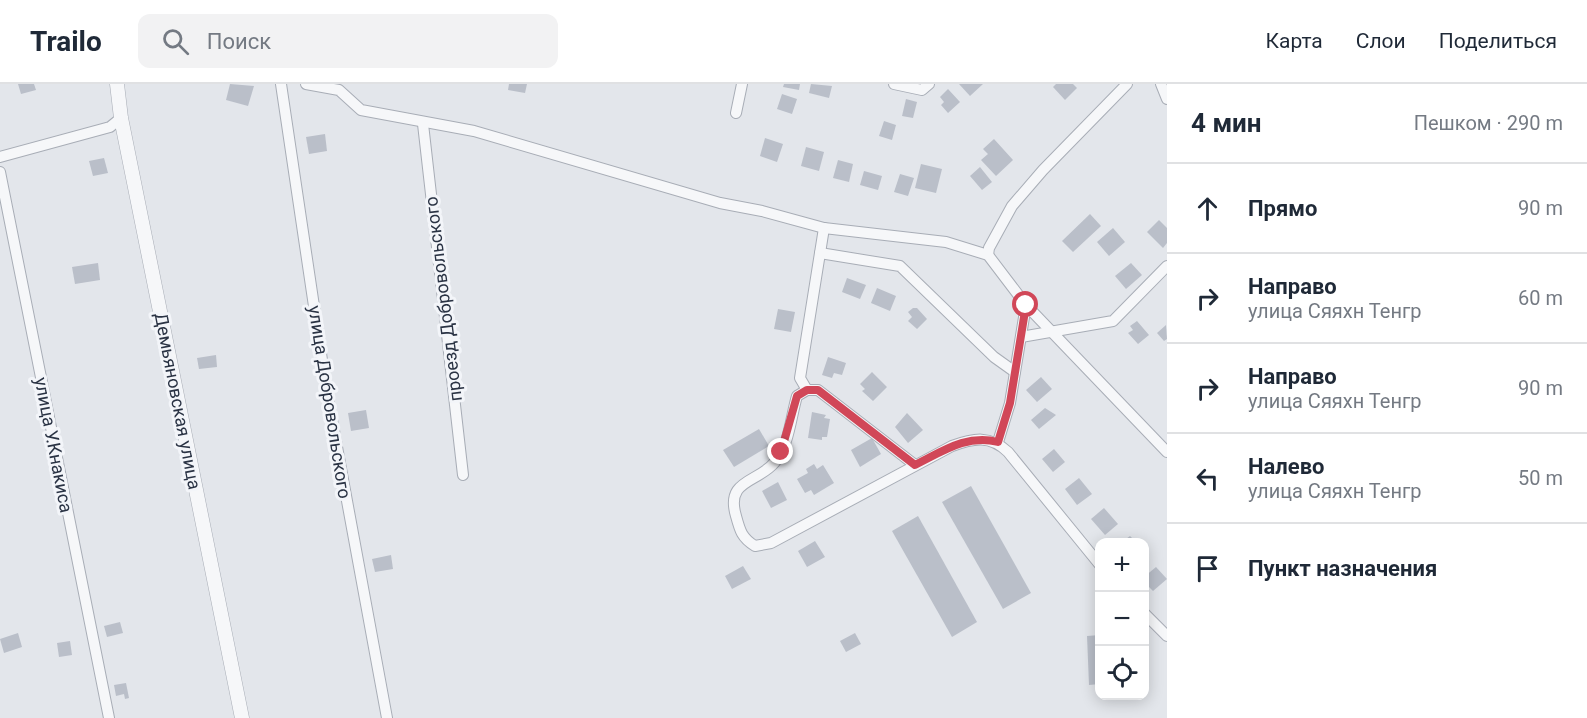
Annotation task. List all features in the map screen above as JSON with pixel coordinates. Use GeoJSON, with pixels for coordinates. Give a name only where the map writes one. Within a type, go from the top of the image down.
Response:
{"type":"FeatureCollection","features":[{"type":"Feature","properties":{"kind":"street","name":"Демьяновская улица"},"geometry":{"type":"LineString","coordinates":[[117,84],[242,718]]}},
{"type":"Feature","properties":{"kind":"street","name":"улица Добровольского"},"geometry":{"type":"LineString","coordinates":[[281,84],[326,387],[387,718]]}},
{"type":"Feature","properties":{"kind":"street"},"geometry":{"type":"LineString","coordinates":[[306,84],[339,90],[361,110],[423,124],[474,131],[615,172],[637,181],[720,203],[762,211],[824,228],[946,242],[988,255],[1026,305],[1167,452]]}},
{"type":"Feature","properties":{"kind":"street"},"geometry":{"type":"LineString","coordinates":[[735,113],[742,84]]}},
{"type":"Feature","properties":{"kind":"street"},"geometry":{"type":"LineString","coordinates":[[894,84],[922,90],[929,84]]}},
{"type":"Feature","properties":{"kind":"street"},"geometry":{"type":"LineString","coordinates":[[988,255],[989,248],[1012,206],[1043,170],[1127,84]]}},
{"type":"Feature","properties":{"kind":"street"},"geometry":{"type":"LineString","coordinates":[[1161,84],[1167,99]]}},
{"type":"Feature","properties":{"kind":"street"},"geometry":{"type":"LineString","coordinates":[[0,157],[111,127],[122,118]]}},
{"type":"Feature","properties":{"kind":"street","name":"проезд Добровольского"},"geometry":{"type":"LineString","coordinates":[[423,124],[463,475]]}},
{"type":"Feature","properties":{"kind":"street","name":"улица У.Кнакиса"},"geometry":{"type":"LineString","coordinates":[[0,171],[109,718]]}},
{"type":"Feature","properties":{"kind":"street"},"geometry":{"type":"LineString","coordinates":[[807,390],[800,378],[824,228]]}},
{"type":"Feature","properties":{"kind":"street"},"geometry":{"type":"LineString","coordinates":[[820,253],[900,266],[994,357],[1015,372]]}},
{"type":"Feature","properties":{"kind":"street"},"geometry":{"type":"LineString","coordinates":[[1021,337],[1113,321],[1167,266]]}},
{"type":"Feature","properties":{"kind":"street"},"geometry":{"type":"LineString","coordinates":[[998,442],[1015,372],[1026,305]]}},
{"type":"Feature","properties":{"kind":"street"},"geometry":{"type":"LineString","coordinates":[[915,465],[818,390],[807,390],[797,396],[781,452],[774,464],[736,492],[732,504],[742,538],[755,546],[771,543],[915,465],[969,440],[984,438],[998,442],[1095,559]]}},
{"type":"Feature","properties":{"kind":"street"},"geometry":{"type":"LineString","coordinates":[[1149,618],[1167,636]]}},
{"type":"Feature","properties":{"kind":"building"},"geometry":{"type":"Polygon","coordinates":[[[18,84],[34,84],[36,90],[21,94],[18,84]]]}},
{"type":"Feature","properties":{"kind":"building"},"geometry":{"type":"Polygon","coordinates":[[[230,84],[254,86],[248,106],[226,100],[230,84]]]}},
{"type":"Feature","properties":{"kind":"building"},"geometry":{"type":"Polygon","coordinates":[[[509,84],[527,84],[525,93],[508,90],[509,84]]]}},
{"type":"Feature","properties":{"kind":"building"},"geometry":{"type":"Polygon","coordinates":[[[784,84],[800,84],[799,90],[783,87],[784,84]]]}},
{"type":"Feature","properties":{"kind":"building"},"geometry":{"type":"Polygon","coordinates":[[[811,84],[832,86],[829,98],[809,93],[811,84]]]}},
{"type":"Feature","properties":{"kind":"building"},"geometry":{"type":"Polygon","coordinates":[[[959,84],[983,84],[970,96],[959,84]]]}},
{"type":"Feature","properties":{"kind":"building"},"geometry":{"type":"Polygon","coordinates":[[[1056,84],[1073,84],[1077,88],[1065,100],[1053,87],[1056,84]]]}},
{"type":"Feature","properties":{"kind":"building"},"geometry":{"type":"Polygon","coordinates":[[[948,89],[960,102],[948,113],[941,105],[944,102],[940,97],[948,89]]]}},
{"type":"Feature","properties":{"kind":"building"},"geometry":{"type":"Polygon","coordinates":[[[782,94],[797,99],[792,114],[777,109],[782,94]]]}},
{"type":"Feature","properties":{"kind":"building"},"geometry":{"type":"Polygon","coordinates":[[[906,99],[917,102],[913,118],[902,116],[906,99]]]}},
{"type":"Feature","properties":{"kind":"building"},"geometry":{"type":"Polygon","coordinates":[[[884,121],[896,125],[892,140],[879,136],[884,121]]]}},
{"type":"Feature","properties":{"kind":"building"},"geometry":{"type":"Polygon","coordinates":[[[325,134],[327,151],[309,154],[306,137],[325,134]]]}},
{"type":"Feature","properties":{"kind":"building"},"geometry":{"type":"Polygon","coordinates":[[[765,138],[783,144],[777,162],[760,156],[765,138]]]}},
{"type":"Feature","properties":{"kind":"building"},"geometry":{"type":"Polygon","coordinates":[[[994,139],[1013,160],[996,176],[981,160],[988,154],[983,149],[994,139]]]}},
{"type":"Feature","properties":{"kind":"building"},"geometry":{"type":"Polygon","coordinates":[[[806,147],[824,152],[819,171],[801,166],[806,147]]]}},
{"type":"Feature","properties":{"kind":"building"},"geometry":{"type":"Polygon","coordinates":[[[104,158],[108,173],[93,176],[89,161],[104,158]]]}},
{"type":"Feature","properties":{"kind":"building"},"geometry":{"type":"Polygon","coordinates":[[[838,160],[853,164],[849,182],[833,178],[838,160]]]}},
{"type":"Feature","properties":{"kind":"building"},"geometry":{"type":"Polygon","coordinates":[[[921,164],[942,169],[936,193],[915,188],[921,164]]]}},
{"type":"Feature","properties":{"kind":"building"},"geometry":{"type":"Polygon","coordinates":[[[980,167],[992,182],[982,190],[970,176],[980,167]]]}},
{"type":"Feature","properties":{"kind":"building"},"geometry":{"type":"Polygon","coordinates":[[[864,171],[882,176],[878,190],[860,185],[864,171]]]}},
{"type":"Feature","properties":{"kind":"building"},"geometry":{"type":"Polygon","coordinates":[[[900,174],[914,178],[908,196],[894,192],[900,174]]]}},
{"type":"Feature","properties":{"kind":"building"},"geometry":{"type":"Polygon","coordinates":[[[1090,214],[1101,226],[1073,252],[1062,241],[1090,214]]]}},
{"type":"Feature","properties":{"kind":"building"},"geometry":{"type":"Polygon","coordinates":[[[1159,220],[1167,228],[1167,243],[1163,248],[1147,232],[1159,220]]]}},
{"type":"Feature","properties":{"kind":"building"},"geometry":{"type":"Polygon","coordinates":[[[1113,228],[1125,242],[1109,256],[1097,242],[1113,228]]]}},
{"type":"Feature","properties":{"kind":"building"},"geometry":{"type":"Polygon","coordinates":[[[98,263],[100,280],[75,284],[72,267],[98,263]]]}},
{"type":"Feature","properties":{"kind":"building"},"geometry":{"type":"Polygon","coordinates":[[[1131,263],[1142,275],[1126,289],[1115,276],[1131,263]]]}},
{"type":"Feature","properties":{"kind":"building"},"geometry":{"type":"Polygon","coordinates":[[[847,278],[866,285],[860,299],[842,292],[847,278]]]}},
{"type":"Feature","properties":{"kind":"building"},"geometry":{"type":"Polygon","coordinates":[[[877,288],[896,296],[890,311],[871,303],[877,288]]]}},
{"type":"Feature","properties":{"kind":"building"},"geometry":{"type":"Polygon","coordinates":[[[917,308],[927,319],[917,329],[908,321],[912,317],[908,312],[917,308]]]}},
{"type":"Feature","properties":{"kind":"building"},"geometry":{"type":"Polygon","coordinates":[[[778,309],[795,312],[791,332],[774,329],[778,309]]]}},
{"type":"Feature","properties":{"kind":"building"},"geometry":{"type":"Polygon","coordinates":[[[1137,321],[1149,335],[1138,344],[1128,333],[1133,330],[1130,326],[1137,321]]]}},
{"type":"Feature","properties":{"kind":"building"},"geometry":{"type":"Polygon","coordinates":[[[1166,325],[1167,339],[1164,341],[1157,333],[1166,325]]]}},
{"type":"Feature","properties":{"kind":"building"},"geometry":{"type":"Polygon","coordinates":[[[216,355],[217,367],[199,369],[197,358],[216,355]]]}},
{"type":"Feature","properties":{"kind":"building"},"geometry":{"type":"Polygon","coordinates":[[[828,357],[846,363],[842,375],[834,373],[832,378],[822,375],[828,357]]]}},
{"type":"Feature","properties":{"kind":"building"},"geometry":{"type":"Polygon","coordinates":[[[872,372],[887,387],[873,401],[862,391],[865,389],[860,384],[872,372]]]}},
{"type":"Feature","properties":{"kind":"building"},"geometry":{"type":"Polygon","coordinates":[[[1041,377],[1052,389],[1037,402],[1026,390],[1041,377]]]}},
{"type":"Feature","properties":{"kind":"building"},"geometry":{"type":"Polygon","coordinates":[[[1045,408],[1056,415],[1039,429],[1031,420],[1045,408]]]}},
{"type":"Feature","properties":{"kind":"building"},"geometry":{"type":"Polygon","coordinates":[[[366,410],[369,428],[351,431],[348,413],[366,410]]]}},
{"type":"Feature","properties":{"kind":"building"},"geometry":{"type":"Polygon","coordinates":[[[812,412],[826,415],[824,418],[830,419],[827,437],[822,437],[822,440],[808,438],[812,412]]]}},
{"type":"Feature","properties":{"kind":"building"},"geometry":{"type":"Polygon","coordinates":[[[907,413],[923,430],[908,443],[895,427],[907,413]]]}},
{"type":"Feature","properties":{"kind":"building"},"geometry":{"type":"Polygon","coordinates":[[[759,429],[769,446],[734,467],[723,450],[759,429]]]}},
{"type":"Feature","properties":{"kind":"building"},"geometry":{"type":"Polygon","coordinates":[[[872,438],[881,454],[860,467],[851,450],[872,438]]]}},
{"type":"Feature","properties":{"kind":"building"},"geometry":{"type":"Polygon","coordinates":[[[1054,449],[1065,462],[1053,472],[1042,459],[1054,449]]]}},
{"type":"Feature","properties":{"kind":"building"},"geometry":{"type":"Polygon","coordinates":[[[814,464],[817,469],[823,465],[834,483],[814,495],[811,490],[805,493],[797,479],[808,473],[806,469],[814,464]]]}},
{"type":"Feature","properties":{"kind":"building"},"geometry":{"type":"Polygon","coordinates":[[[1079,478],[1092,494],[1077,505],[1065,489],[1079,478]]]}},
{"type":"Feature","properties":{"kind":"building"},"geometry":{"type":"Polygon","coordinates":[[[778,482],[787,500],[771,508],[762,491],[778,482]]]}},
{"type":"Feature","properties":{"kind":"building"},"geometry":{"type":"Polygon","coordinates":[[[971,486],[1031,593],[1003,609],[942,502],[971,486]]]}},
{"type":"Feature","properties":{"kind":"building"},"geometry":{"type":"Polygon","coordinates":[[[1104,508],[1118,524],[1105,535],[1091,519],[1104,508]]]}},
{"type":"Feature","properties":{"kind":"building"},"geometry":{"type":"Polygon","coordinates":[[[918,516],[977,622],[952,637],[892,531],[918,516]]]}},
{"type":"Feature","properties":{"kind":"building"},"geometry":{"type":"Polygon","coordinates":[[[815,541],[825,557],[807,567],[798,551],[815,541]]]}},
{"type":"Feature","properties":{"kind":"building"},"geometry":{"type":"Polygon","coordinates":[[[391,555],[393,569],[375,572],[372,559],[391,555]]]}},
{"type":"Feature","properties":{"kind":"building"},"geometry":{"type":"Polygon","coordinates":[[[743,566],[751,579],[732,589],[725,576],[743,566]]]}},
{"type":"Feature","properties":{"kind":"building"},"geometry":{"type":"Polygon","coordinates":[[[1156,567],[1167,579],[1153,591],[1149,587],[1149,573],[1156,567]]]}},
{"type":"Feature","properties":{"kind":"building"},"geometry":{"type":"Polygon","coordinates":[[[120,622],[123,633],[107,637],[104,626],[120,622]]]}},
{"type":"Feature","properties":{"kind":"building"},"geometry":{"type":"Polygon","coordinates":[[[18,633],[22,647],[4,653],[0,639],[18,633]]]}},
{"type":"Feature","properties":{"kind":"building"},"geometry":{"type":"Polygon","coordinates":[[[855,633],[861,644],[846,652],[840,641],[855,633]]]}},
{"type":"Feature","properties":{"kind":"building"},"geometry":{"type":"Polygon","coordinates":[[[1095,635],[1095,684],[1089,685],[1087,636],[1095,635]]]}},
{"type":"Feature","properties":{"kind":"building"},"geometry":{"type":"Polygon","coordinates":[[[70,641],[72,655],[59,657],[57,643],[70,641]]]}},
{"type":"Feature","properties":{"kind":"building"},"geometry":{"type":"Polygon","coordinates":[[[126,683],[129,698],[125,699],[124,694],[116,696],[114,685],[126,683]]]}},
{"type":"Feature","properties":{"kind":"route"},"geometry":{"type":"LineString","coordinates":[[781,452],[797,396],[807,390],[818,390],[915,465],[969,440],[984,438],[998,442],[1010,403],[1026,305]]}}]}
